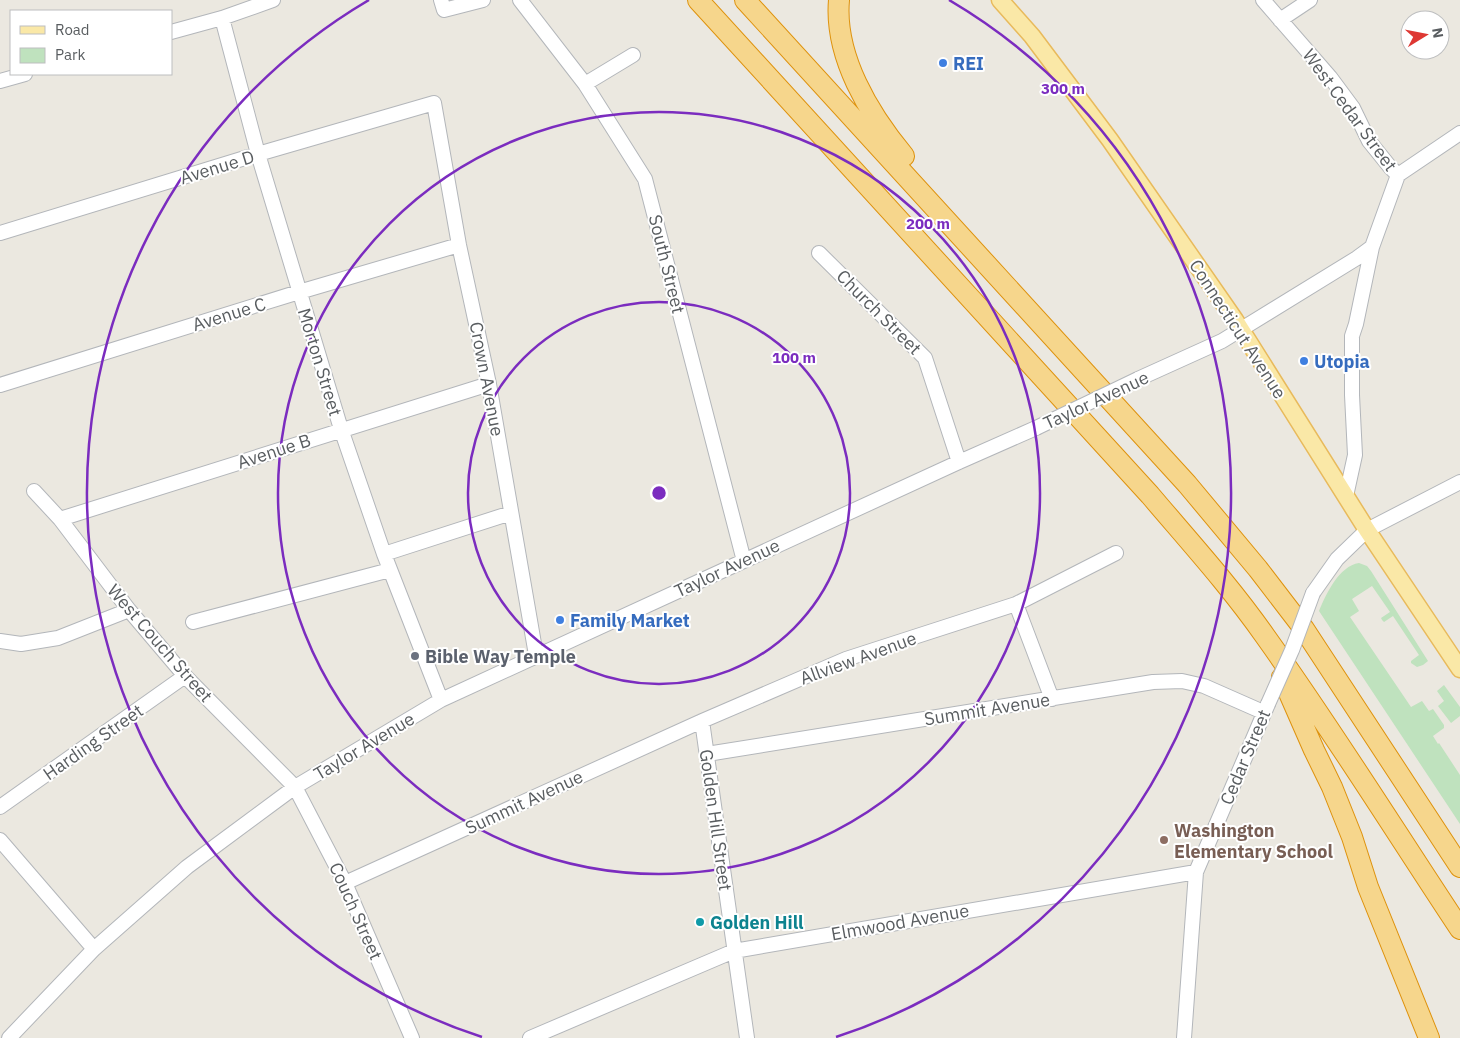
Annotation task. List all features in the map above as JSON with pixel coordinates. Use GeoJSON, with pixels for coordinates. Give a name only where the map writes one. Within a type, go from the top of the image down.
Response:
{"type":"FeatureCollection","features":[{"type":"Feature","properties":{"kind":"highway"},"geometry":{"type":"LineString","coordinates":[[683,0],[847,162]]}},
{"type":"Feature","properties":{"kind":"highway"},"geometry":{"type":"LineString","coordinates":[[698,0],[1150,495],[1205,560],[1264,634],[1330,730],[1460,929]]}},
{"type":"Feature","properties":{"kind":"highway"},"geometry":{"type":"LineString","coordinates":[[745,0],[1187,484],[1258,569],[1304,629],[1460,867]]}},
{"type":"Feature","properties":{"kind":"highway"},"geometry":{"type":"LineString","coordinates":[[839,0],[840,32],[851,72],[862,94],[890,139],[1063,348]]}},
{"type":"Feature","properties":{"kind":"highway"},"geometry":{"type":"LineString","coordinates":[[1264,634],[1349,829],[1368,887],[1429,1038]]}},
{"type":"Feature","properties":{"kind":"highway"},"geometry":{"type":"LineString","coordinates":[[1436,893],[1460,935]]}},
{"type":"Feature","properties":{"kind":"main road","name":"Connecticut Avenue"},"geometry":{"type":"LineString","coordinates":[[1000,0],[1032,36],[1110,140],[1241,330],[1367,530],[1460,669]]}},
{"type":"Feature","properties":{"kind":"street"},"geometry":{"type":"LineString","coordinates":[[172,32],[222,18],[245,5],[273,0]]}},
{"type":"Feature","properties":{"kind":"street"},"geometry":{"type":"LineString","coordinates":[[441,0],[444,10],[483,0]]}},
{"type":"Feature","properties":{"kind":"street","name":"South Street"},"geometry":{"type":"LineString","coordinates":[[520,0],[584,84],[645,179],[744,561]]}},
{"type":"Feature","properties":{"kind":"street","name":"West Cedar Street"},"geometry":{"type":"LineString","coordinates":[[1263,0],[1330,77],[1353,108],[1369,141],[1390,168],[1398,175],[1372,247],[1352,336],[1355,456],[1346,496]]}},
{"type":"Feature","properties":{"kind":"street"},"geometry":{"type":"LineString","coordinates":[[1280,20],[1310,0]]}},
{"type":"Feature","properties":{"kind":"street","name":"Morton Street"},"geometry":{"type":"LineString","coordinates":[[222,18],[258,154],[341,430],[384,554],[440,700]]}},
{"type":"Feature","properties":{"kind":"street"},"geometry":{"type":"LineString","coordinates":[[584,84],[633,55]]}},
{"type":"Feature","properties":{"kind":"street"},"geometry":{"type":"LineString","coordinates":[[0,81],[22,75]]}},
{"type":"Feature","properties":{"kind":"street","name":"Avenue D"},"geometry":{"type":"LineString","coordinates":[[0,233],[258,154],[434,103]]}},
{"type":"Feature","properties":{"kind":"street","name":"Crown Avenue"},"geometry":{"type":"LineString","coordinates":[[434,103],[459,245],[489,384],[536,655]]}},
{"type":"Feature","properties":{"kind":"street"},"geometry":{"type":"LineString","coordinates":[[1398,175],[1460,133]]}},
{"type":"Feature","properties":{"kind":"street","name":"Avenue C"},"geometry":{"type":"LineString","coordinates":[[0,385],[299,292],[459,245]]}},
{"type":"Feature","properties":{"kind":"street","name":"Taylor Avenue"},"geometry":{"type":"LineString","coordinates":[[9,1038],[94,949],[187,868],[295,787],[440,700],[1222,341],[1372,247]]}},
{"type":"Feature","properties":{"kind":"street","name":"Church Street"},"geometry":{"type":"LineString","coordinates":[[819,253],[925,358],[959,462]]}},
{"type":"Feature","properties":{"kind":"street","name":"Avenue B"},"geometry":{"type":"LineString","coordinates":[[60,519],[489,384]]}},
{"type":"Feature","properties":{"kind":"street","name":"Cedar Street"},"geometry":{"type":"LineString","coordinates":[[1184,1038],[1196,872],[1265,708],[1292,650],[1313,593],[1337,559],[1367,530],[1460,482]]}},
{"type":"Feature","properties":{"kind":"street","name":"West Couch Street"},"geometry":{"type":"LineString","coordinates":[[34,491],[60,519],[129,610],[185,676],[295,787]]}},
{"type":"Feature","properties":{"kind":"street"},"geometry":{"type":"LineString","coordinates":[[384,554],[511,513]]}},
{"type":"Feature","properties":{"kind":"street","name":"Allview Avenue"},"geometry":{"type":"LineString","coordinates":[[702,720],[846,659],[1016,604],[1116,553]]}},
{"type":"Feature","properties":{"kind":"street"},"geometry":{"type":"LineString","coordinates":[[194,622],[390,570]]}},
{"type":"Feature","properties":{"kind":"street"},"geometry":{"type":"LineString","coordinates":[[1016,604],[1052,699]]}},
{"type":"Feature","properties":{"kind":"street"},"geometry":{"type":"LineString","coordinates":[[0,641],[20,644],[58,638],[129,610]]}},
{"type":"Feature","properties":{"kind":"street","name":"Harding Street"},"geometry":{"type":"LineString","coordinates":[[0,807],[185,676]]}},
{"type":"Feature","properties":{"kind":"street","name":"Summit Avenue"},"geometry":{"type":"LineString","coordinates":[[707,754],[1153,682],[1182,681],[1204,686],[1265,708]]}},
{"type":"Feature","properties":{"kind":"street","name":"Summit Avenue"},"geometry":{"type":"LineString","coordinates":[[345,883],[702,720]]}},
{"type":"Feature","properties":{"kind":"street","name":"Golden Hill Street"},"geometry":{"type":"LineString","coordinates":[[702,720],[747,1038]]}},
{"type":"Feature","properties":{"kind":"street","name":"Couch Street"},"geometry":{"type":"LineString","coordinates":[[295,787],[345,883],[412,1038]]}},
{"type":"Feature","properties":{"kind":"street"},"geometry":{"type":"LineString","coordinates":[[1,843],[94,949]]}},
{"type":"Feature","properties":{"kind":"street","name":"Elmwood Avenue"},"geometry":{"type":"LineString","coordinates":[[530,1038],[734,951],[1196,872]]}},
{"type":"Feature","properties":{"kind":"green space"},"geometry":{"type":"Polygon","coordinates":[[[1359,563],[1367,566],[1371,571],[1428,661],[1417,667],[1411,663],[1419,655],[1393,616],[1384,622],[1382,620],[1381,618],[1390,612],[1372,586],[1352,599],[1359,611],[1350,617],[1411,707],[1422,701],[1429,711],[1433,709],[1444,725],[1444,728],[1433,736],[1460,775],[1460,824],[1319,611],[1329,589],[1339,575],[1345,569],[1359,563]]]}},
{"type":"Feature","properties":{"kind":"green space"},"geometry":{"type":"Polygon","coordinates":[[[1444,685],[1460,707],[1460,716],[1451,723],[1438,706],[1444,701],[1437,691],[1444,685]]]}},
{"type":"Feature","properties":{"kind":"place","name":"REI"},"geometry":{"type":"Point","coordinates":[943,63]}},
{"type":"Feature","properties":{"kind":"place","name":"Utopia"},"geometry":{"type":"Point","coordinates":[1304,361]}},
{"type":"Feature","properties":{"kind":"place","name":"Family Market"},"geometry":{"type":"Point","coordinates":[560,620]}},
{"type":"Feature","properties":{"kind":"place","name":"Bible Way Temple"},"geometry":{"type":"Point","coordinates":[415,656]}},
{"type":"Feature","properties":{"kind":"place","name":"Washington Elementary School"},"geometry":{"type":"Point","coordinates":[1164,840]}},
{"type":"Feature","properties":{"kind":"place","name":"Golden Hill"},"geometry":{"type":"Point","coordinates":[700,922]}}]}
